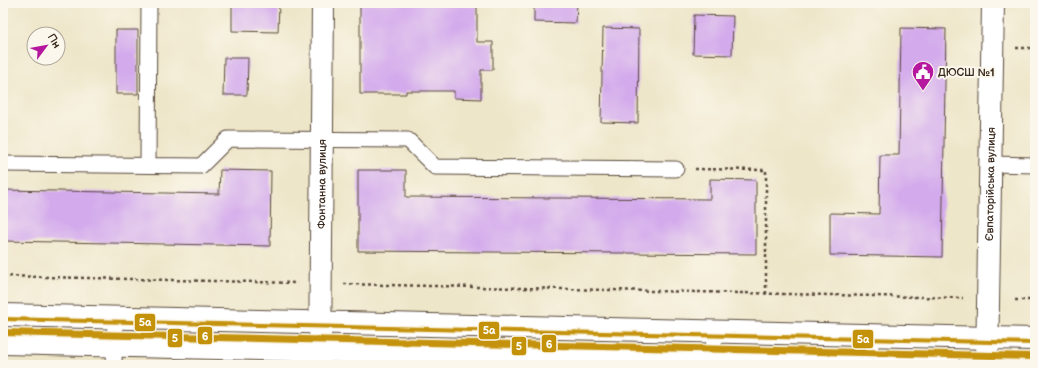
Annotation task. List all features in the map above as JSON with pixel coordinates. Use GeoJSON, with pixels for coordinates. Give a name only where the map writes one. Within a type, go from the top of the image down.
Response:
{"type":"FeatureCollection","features":[{"type":"Feature","properties":{"kind":"main road","name":"Фонтанна вулиця"},"geometry":{"type":"LineString","coordinates":[[320,358],[323,3]]}},
{"type":"Feature","properties":{"kind":"main road","name":"Євпаторійська вулиця"},"geometry":{"type":"LineString","coordinates":[[987,365],[993,3]]}},
{"type":"Feature","properties":{"kind":"main road"},"geometry":{"type":"LineString","coordinates":[[3,315],[1035,339]]}},
{"type":"Feature","properties":{"kind":"main road"},"geometry":{"type":"LineString","coordinates":[[3,343],[115,355],[949,365]]}},
{"type":"Feature","properties":{"kind":"lane"},"geometry":{"type":"LineString","coordinates":[[148,165],[149,3]]}},
{"type":"Feature","properties":{"kind":"lane"},"geometry":{"type":"LineString","coordinates":[[3,164],[201,166],[228,139],[408,140],[435,167],[676,169]]}},
{"type":"Feature","properties":{"kind":"lane"},"geometry":{"type":"LineString","coordinates":[[991,164],[1035,165]]}},
{"type":"Feature","properties":{"kind":"lane"},"geometry":{"type":"LineString","coordinates":[[115,318],[115,355]]}},
{"type":"Feature","properties":{"kind":"lane"},"geometry":{"type":"LineString","coordinates":[[713,362],[714,332]]}},
{"type":"Feature","properties":{"kind":"lane"},"geometry":{"type":"LineString","coordinates":[[871,364],[872,336]]}},
{"type":"Feature","properties":{"kind":"path"},"geometry":{"type":"LineString","coordinates":[[676,169],[766,170],[766,294]]}},
{"type":"Feature","properties":{"kind":"path"},"geometry":{"type":"LineString","coordinates":[[3,276],[297,283]]}},
{"type":"Feature","properties":{"kind":"path"},"geometry":{"type":"LineString","coordinates":[[344,284],[964,298]]}},
{"type":"Feature","properties":{"kind":"path"},"geometry":{"type":"LineString","coordinates":[[1015,300],[1035,300]]}},
{"type":"Feature","properties":{"kind":"building"},"geometry":{"type":"Polygon","coordinates":[[[232,3],[279,3],[278,32],[232,31],[232,3]]]}},
{"type":"Feature","properties":{"kind":"building"},"geometry":{"type":"Polygon","coordinates":[[[360,3],[477,6],[477,42],[493,42],[493,70],[481,70],[481,99],[454,98],[454,91],[406,91],[406,94],[360,94],[360,3]]]}},
{"type":"Feature","properties":{"kind":"building"},"geometry":{"type":"Polygon","coordinates":[[[534,3],[577,3],[576,23],[534,22],[534,3]]]}},
{"type":"Feature","properties":{"kind":"building"},"geometry":{"type":"Polygon","coordinates":[[[694,15],[733,16],[732,55],[693,54],[694,15]]]}},
{"type":"Feature","properties":{"kind":"building"},"geometry":{"type":"Polygon","coordinates":[[[603,28],[639,29],[638,123],[601,122],[603,28]]]}},
{"type":"Feature","properties":{"kind":"building"},"geometry":{"type":"Polygon","coordinates":[[[901,28],[946,29],[942,257],[830,255],[830,213],[879,214],[880,155],[899,155],[901,28]]]}},
{"type":"Feature","properties":{"kind":"building"},"geometry":{"type":"Polygon","coordinates":[[[116,30],[138,30],[138,94],[116,94],[116,30]]]}},
{"type":"Feature","properties":{"kind":"building"},"geometry":{"type":"Polygon","coordinates":[[[224,58],[248,58],[247,95],[223,95],[224,58]]]}},
{"type":"Feature","properties":{"kind":"building"},"geometry":{"type":"Polygon","coordinates":[[[220,170],[271,171],[270,246],[3,241],[3,190],[219,194],[220,170]]]}},
{"type":"Feature","properties":{"kind":"building"},"geometry":{"type":"Polygon","coordinates":[[[358,170],[406,170],[406,197],[710,199],[710,179],[756,180],[756,254],[358,251],[358,170]]]}},
{"type":"Feature","properties":{"kind":"transit line","name":"5а"},"geometry":{"type":"LineString","coordinates":[[3,319],[1035,343]]}},
{"type":"Feature","properties":{"kind":"transit line","name":"6"},"geometry":{"type":"LineString","coordinates":[[3,331],[1035,355]]}},
{"type":"Feature","properties":{"kind":"transit line","name":"5"},"geometry":{"type":"LineString","coordinates":[[3,334],[1035,358]]}},
{"type":"Feature","properties":{"kind":"place","name":"ДЮСШ №1"},"geometry":{"type":"Point","coordinates":[923,92]}}]}
